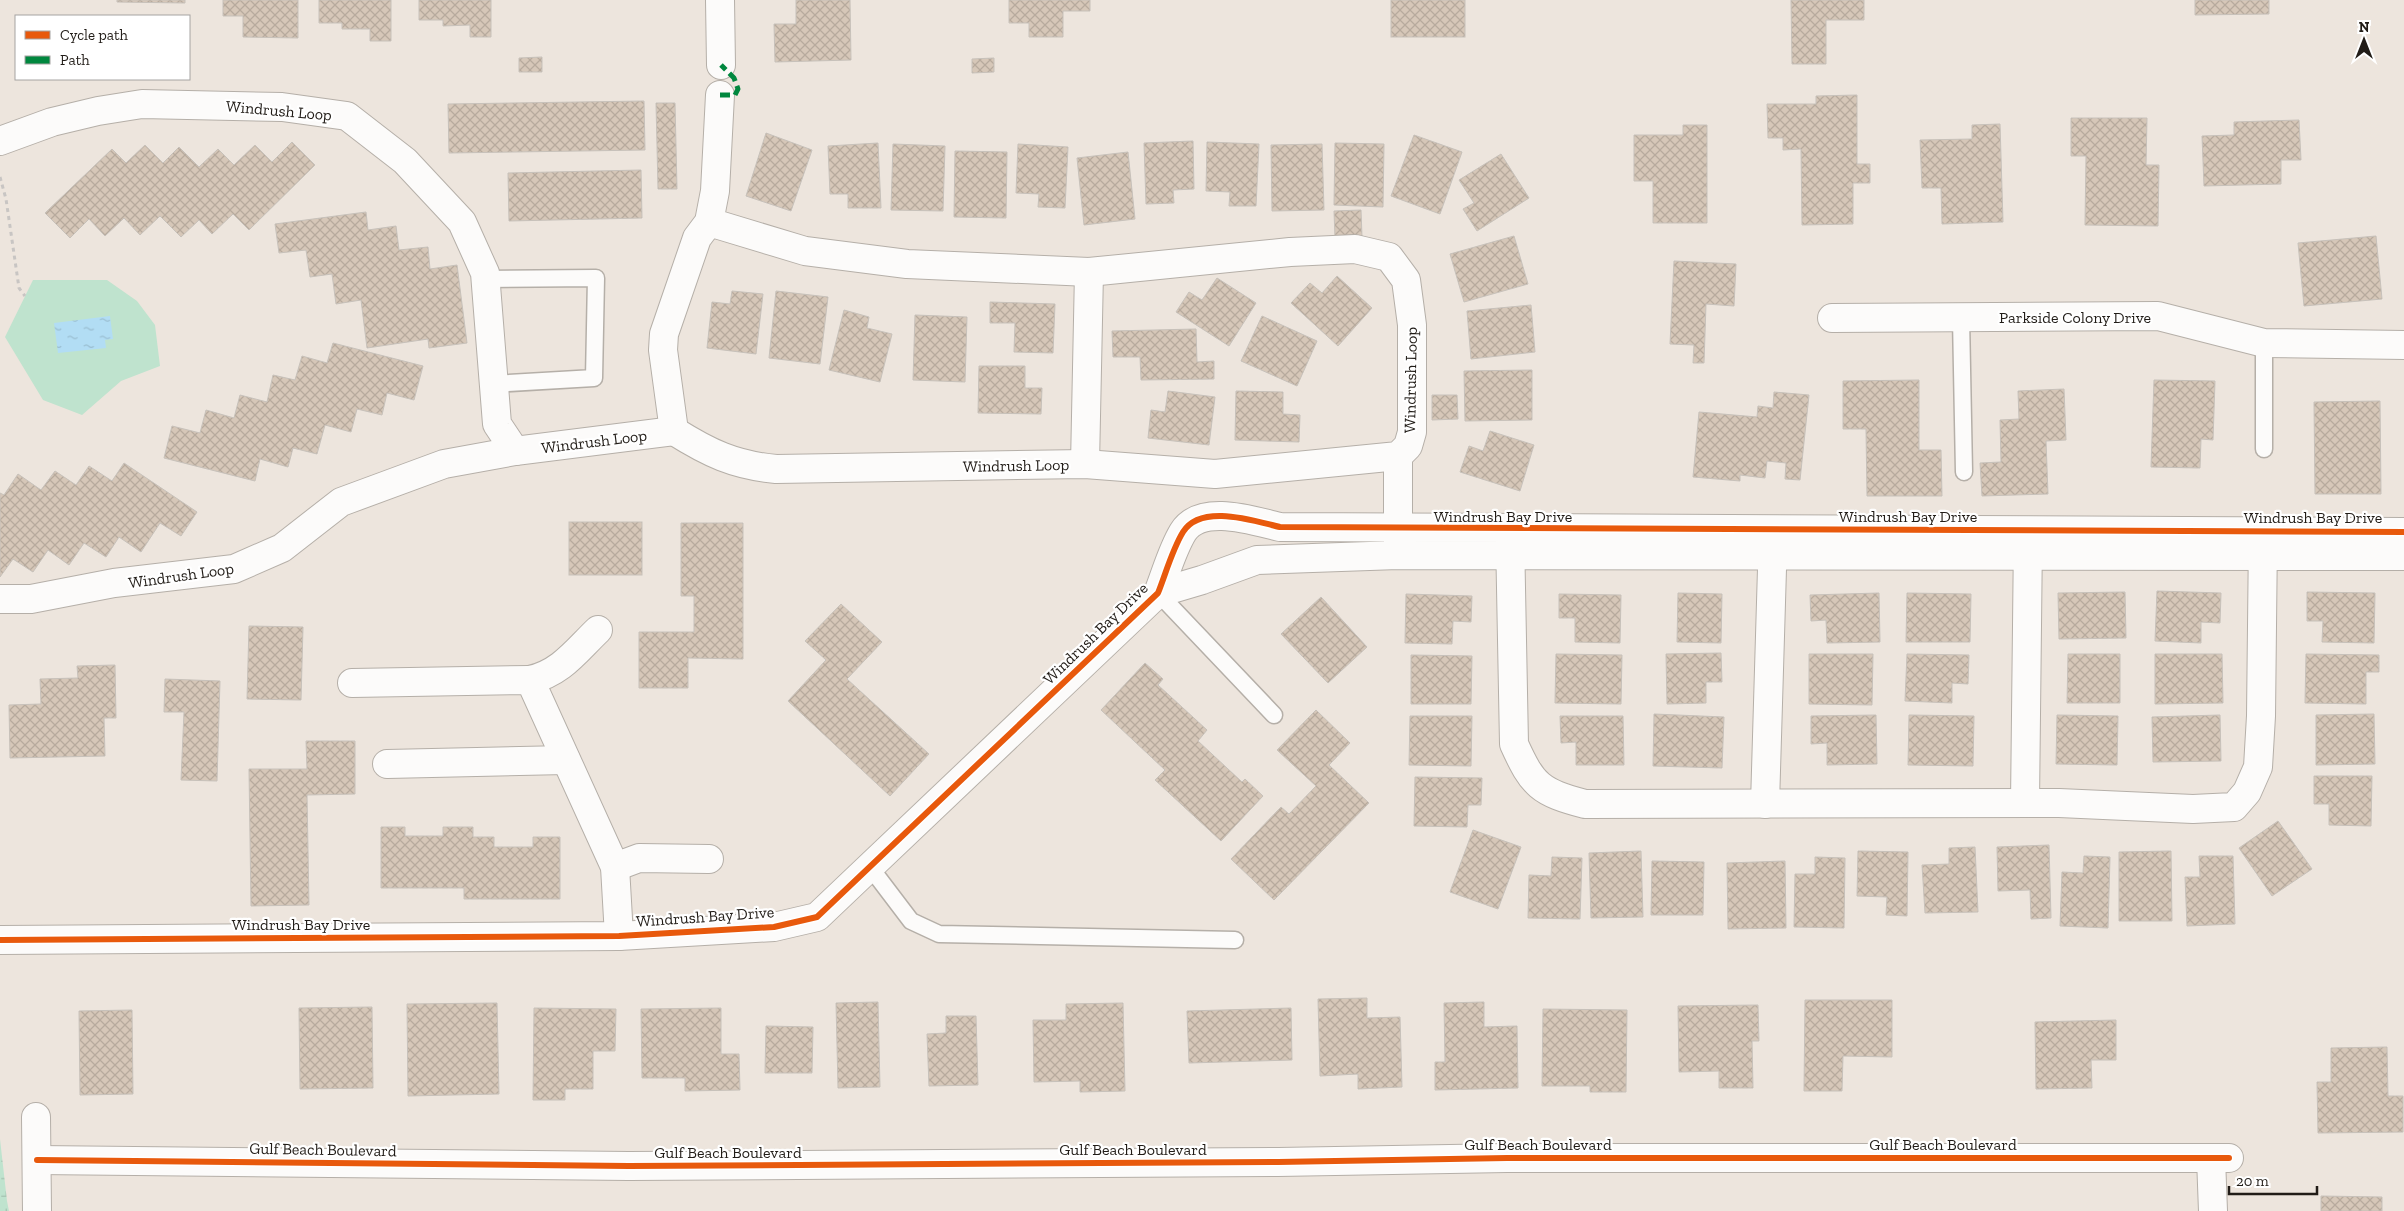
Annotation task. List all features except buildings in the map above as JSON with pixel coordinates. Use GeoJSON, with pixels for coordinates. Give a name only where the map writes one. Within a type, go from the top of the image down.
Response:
{"type":"FeatureCollection","features":[{"type":"Feature","properties":{"kind":"street"},"geometry":{"type":"LineString","coordinates":[[720,0],[721,65]]}},
{"type":"Feature","properties":{"kind":"street"},"geometry":{"type":"LineString","coordinates":[[674,431],[663,350],[664,334],[698,238],[709,222],[716,191],[720,95]]}},
{"type":"Feature","properties":{"kind":"street","name":"Windrush Loop"},"geometry":{"type":"LineString","coordinates":[[0,141],[52,122],[98,111],[142,104],[282,107],[347,116],[405,161],[462,222],[485,273],[493,384],[498,424],[515,451]]}},
{"type":"Feature","properties":{"kind":"street","name":"Windrush Loop"},"geometry":{"type":"LineString","coordinates":[[0,600],[31,599],[114,584],[234,570],[282,548],[341,502],[444,464],[515,451],[674,431],[706,451],[747,466],[776,469],[1085,464],[1215,474],[1398,456],[1408,446],[1412,432],[1412,325],[1406,280],[1389,257],[1355,249],[1299,252],[1089,272],[907,264],[805,251],[709,222]]}},
{"type":"Feature","properties":{"kind":"street"},"geometry":{"type":"LineString","coordinates":[[1085,464],[1089,272]]}},
{"type":"Feature","properties":{"kind":"street","name":"Parkside Colony Drive"},"geometry":{"type":"LineString","coordinates":[[1832,318],[2158,316],[2264,343],[2404,345]]}},
{"type":"Feature","properties":{"kind":"street"},"geometry":{"type":"LineString","coordinates":[[1398,456],[1398,555]]}},
{"type":"Feature","properties":{"kind":"street","name":"Windrush Bay Drive"},"geometry":{"type":"LineString","coordinates":[[0,940],[619,936],[774,927],[817,917],[1158,593],[1184,531],[1196,520],[1231,515],[1280,527],[1398,528],[1510,542]]}},
{"type":"Feature","properties":{"kind":"street"},"geometry":{"type":"LineString","coordinates":[[1254,521],[1257,560]]}},
{"type":"Feature","properties":{"kind":"street","name":"Windrush Bay Drive"},"geometry":{"type":"LineString","coordinates":[[1158,593],[1202,580],[1257,560],[1398,555],[1510,542],[2262,543],[2404,532]]}},
{"type":"Feature","properties":{"kind":"street"},"geometry":{"type":"LineString","coordinates":[[1510,542],[1514,744],[1527,773],[1540,786],[1558,796],[1585,804],[2025,803],[2193,809],[2234,807],[2247,792],[2258,767],[2261,716],[2262,543]]}},
{"type":"Feature","properties":{"kind":"street"},"geometry":{"type":"LineString","coordinates":[[1765,804],[1773,542]]}},
{"type":"Feature","properties":{"kind":"street"},"geometry":{"type":"LineString","coordinates":[[2025,803],[2028,542]]}},
{"type":"Feature","properties":{"kind":"street","name":"Windrush Bay Drive"},"geometry":{"type":"LineString","coordinates":[[2262,543],[2404,556]]}},
{"type":"Feature","properties":{"kind":"street"},"geometry":{"type":"LineString","coordinates":[[352,684],[530,680],[547,676],[559,668],[598,630]]}},
{"type":"Feature","properties":{"kind":"street"},"geometry":{"type":"LineString","coordinates":[[530,680],[615,867],[619,936]]}},
{"type":"Feature","properties":{"kind":"street"},"geometry":{"type":"LineString","coordinates":[[387,764],[566,760]]}},
{"type":"Feature","properties":{"kind":"street"},"geometry":{"type":"LineString","coordinates":[[615,867],[639,858],[709,859]]}},
{"type":"Feature","properties":{"kind":"street"},"geometry":{"type":"LineString","coordinates":[[36,1117],[37,1211]]}},
{"type":"Feature","properties":{"kind":"street","name":"Gulf Beach Boulevard"},"geometry":{"type":"LineString","coordinates":[[37,1160],[628,1166],[1278,1162],[1507,1158],[2220,1158],[2213,1211]]}},
{"type":"Feature","properties":{"kind":"lane"},"geometry":{"type":"LineString","coordinates":[[486,278],[596,278],[594,378],[493,384]]}},
{"type":"Feature","properties":{"kind":"lane"},"geometry":{"type":"LineString","coordinates":[[1961,318],[1964,472]]}},
{"type":"Feature","properties":{"kind":"lane"},"geometry":{"type":"LineString","coordinates":[[2264,343],[2264,449]]}},
{"type":"Feature","properties":{"kind":"lane"},"geometry":{"type":"LineString","coordinates":[[1158,593],[1274,715]]}},
{"type":"Feature","properties":{"kind":"lane"},"geometry":{"type":"LineString","coordinates":[[870,867],[911,921],[939,934],[1235,940]]}},
{"type":"Feature","properties":{"kind":"path"},"geometry":{"type":"LineString","coordinates":[[0,177],[6,199],[19,288],[26,296]]}},
{"type":"Feature","properties":{"kind":"green space"},"geometry":{"type":"Polygon","coordinates":[[[33,280],[107,280],[137,301],[155,325],[160,366],[121,381],[82,415],[43,400],[5,337],[33,280]]]}},
{"type":"Feature","properties":{"kind":"green space"},"geometry":{"type":"Polygon","coordinates":[[[0,1139],[7,1201],[9,1211],[0,1211],[0,1139]]]}},
{"type":"Feature","properties":{"kind":"water"},"geometry":{"type":"Polygon","coordinates":[[[110,316],[113,339],[105,340],[106,348],[58,353],[54,323],[110,316]]]}},
{"type":"Feature","properties":{"kind":"marked path"},"geometry":{"type":"LineString","coordinates":[[720,95],[735,95],[738,89],[734,78],[721,65]]}},
{"type":"Feature","properties":{"kind":"cycle path"},"geometry":{"type":"LineString","coordinates":[[0,940],[619,936],[774,927],[817,917],[1158,593],[1172,554],[1183,532],[1191,523],[1202,518],[1228,516],[1280,527],[2404,532]]}},
{"type":"Feature","properties":{"kind":"cycle path"},"geometry":{"type":"LineString","coordinates":[[37,1160],[629,1166],[1278,1162],[1507,1158],[2229,1158]]}}]}
